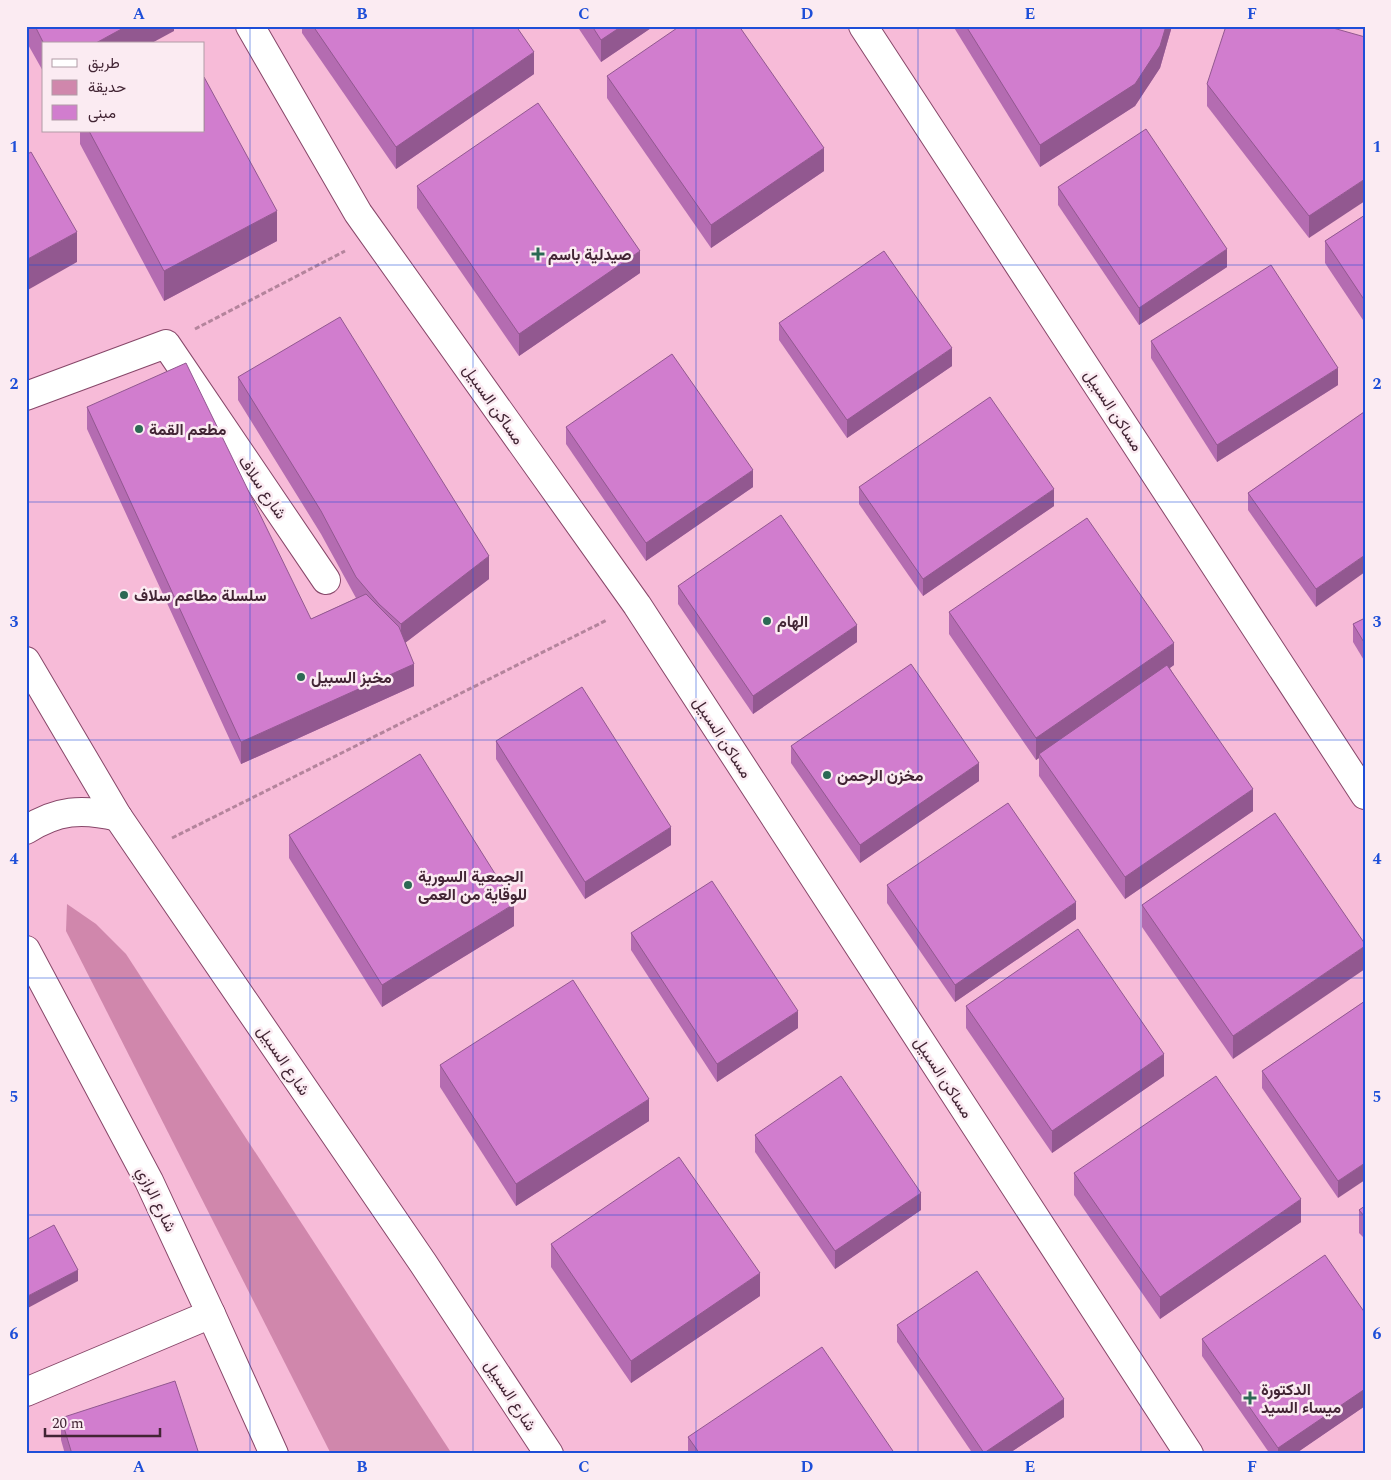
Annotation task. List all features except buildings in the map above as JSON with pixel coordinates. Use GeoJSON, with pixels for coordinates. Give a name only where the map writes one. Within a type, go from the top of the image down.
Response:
{"type":"FeatureCollection","features":[{"type":"Feature","properties":{"kind":"street","name":"مساكن السبيل"},"geometry":{"type":"LineString","coordinates":[[250,26],[358,213],[637,605],[1190,1454]]}},
{"type":"Feature","properties":{"kind":"street","name":"مساكن السبيل"},"geometry":{"type":"LineString","coordinates":[[863,26],[1365,795]]}},
{"type":"Feature","properties":{"kind":"street"},"geometry":{"type":"LineString","coordinates":[[26,396],[166,344]]}},
{"type":"Feature","properties":{"kind":"street","name":"شارع سلاف"},"geometry":{"type":"LineString","coordinates":[[166,344],[326,580]]}},
{"type":"Feature","properties":{"kind":"street","name":"شارع السبيل"},"geometry":{"type":"LineString","coordinates":[[26,661],[118,817],[423,1263],[549,1454]]}},
{"type":"Feature","properties":{"kind":"street"},"geometry":{"type":"LineString","coordinates":[[26,830],[58,814],[78,811],[98,812],[118,817]]}},
{"type":"Feature","properties":{"kind":"street","name":"شارع الرازي"},"geometry":{"type":"LineString","coordinates":[[26,950],[149,1181],[274,1454]]}},
{"type":"Feature","properties":{"kind":"street"},"geometry":{"type":"LineString","coordinates":[[26,1392],[211,1314]]}},
{"type":"Feature","properties":{"kind":"path"},"geometry":{"type":"LineString","coordinates":[[166,344],[375,236]]}},
{"type":"Feature","properties":{"kind":"path"},"geometry":{"type":"LineString","coordinates":[[142,853],[637,605]]}},
{"type":"Feature","properties":{"kind":"green space"},"geometry":{"type":"Polygon","coordinates":[[[67,904],[96,924],[126,954],[452,1454],[331,1454],[66,931],[67,904]]]}},
{"type":"Feature","properties":{"kind":"place","name":"صيدلية باسم"},"geometry":{"type":"Point","coordinates":[538,254]}},
{"type":"Feature","properties":{"kind":"place","name":"مطعم القمة"},"geometry":{"type":"Point","coordinates":[139,429]}},
{"type":"Feature","properties":{"kind":"place","name":"سلسلة مطاعم سلاف"},"geometry":{"type":"Point","coordinates":[124,595]}},
{"type":"Feature","properties":{"kind":"place","name":"الهام"},"geometry":{"type":"Point","coordinates":[767,621]}},
{"type":"Feature","properties":{"kind":"place","name":"مخبز السبيل"},"geometry":{"type":"Point","coordinates":[301,677]}},
{"type":"Feature","properties":{"kind":"place","name":"مخزن الرحمن"},"geometry":{"type":"Point","coordinates":[827,775]}},
{"type":"Feature","properties":{"kind":"place","name":"الجمعية السورية للوقاية من العمى"},"geometry":{"type":"Point","coordinates":[408,885]}},
{"type":"Feature","properties":{"kind":"place","name":"الدكتورة ميساء السيد"},"geometry":{"type":"Point","coordinates":[1250,1398]}}]}
